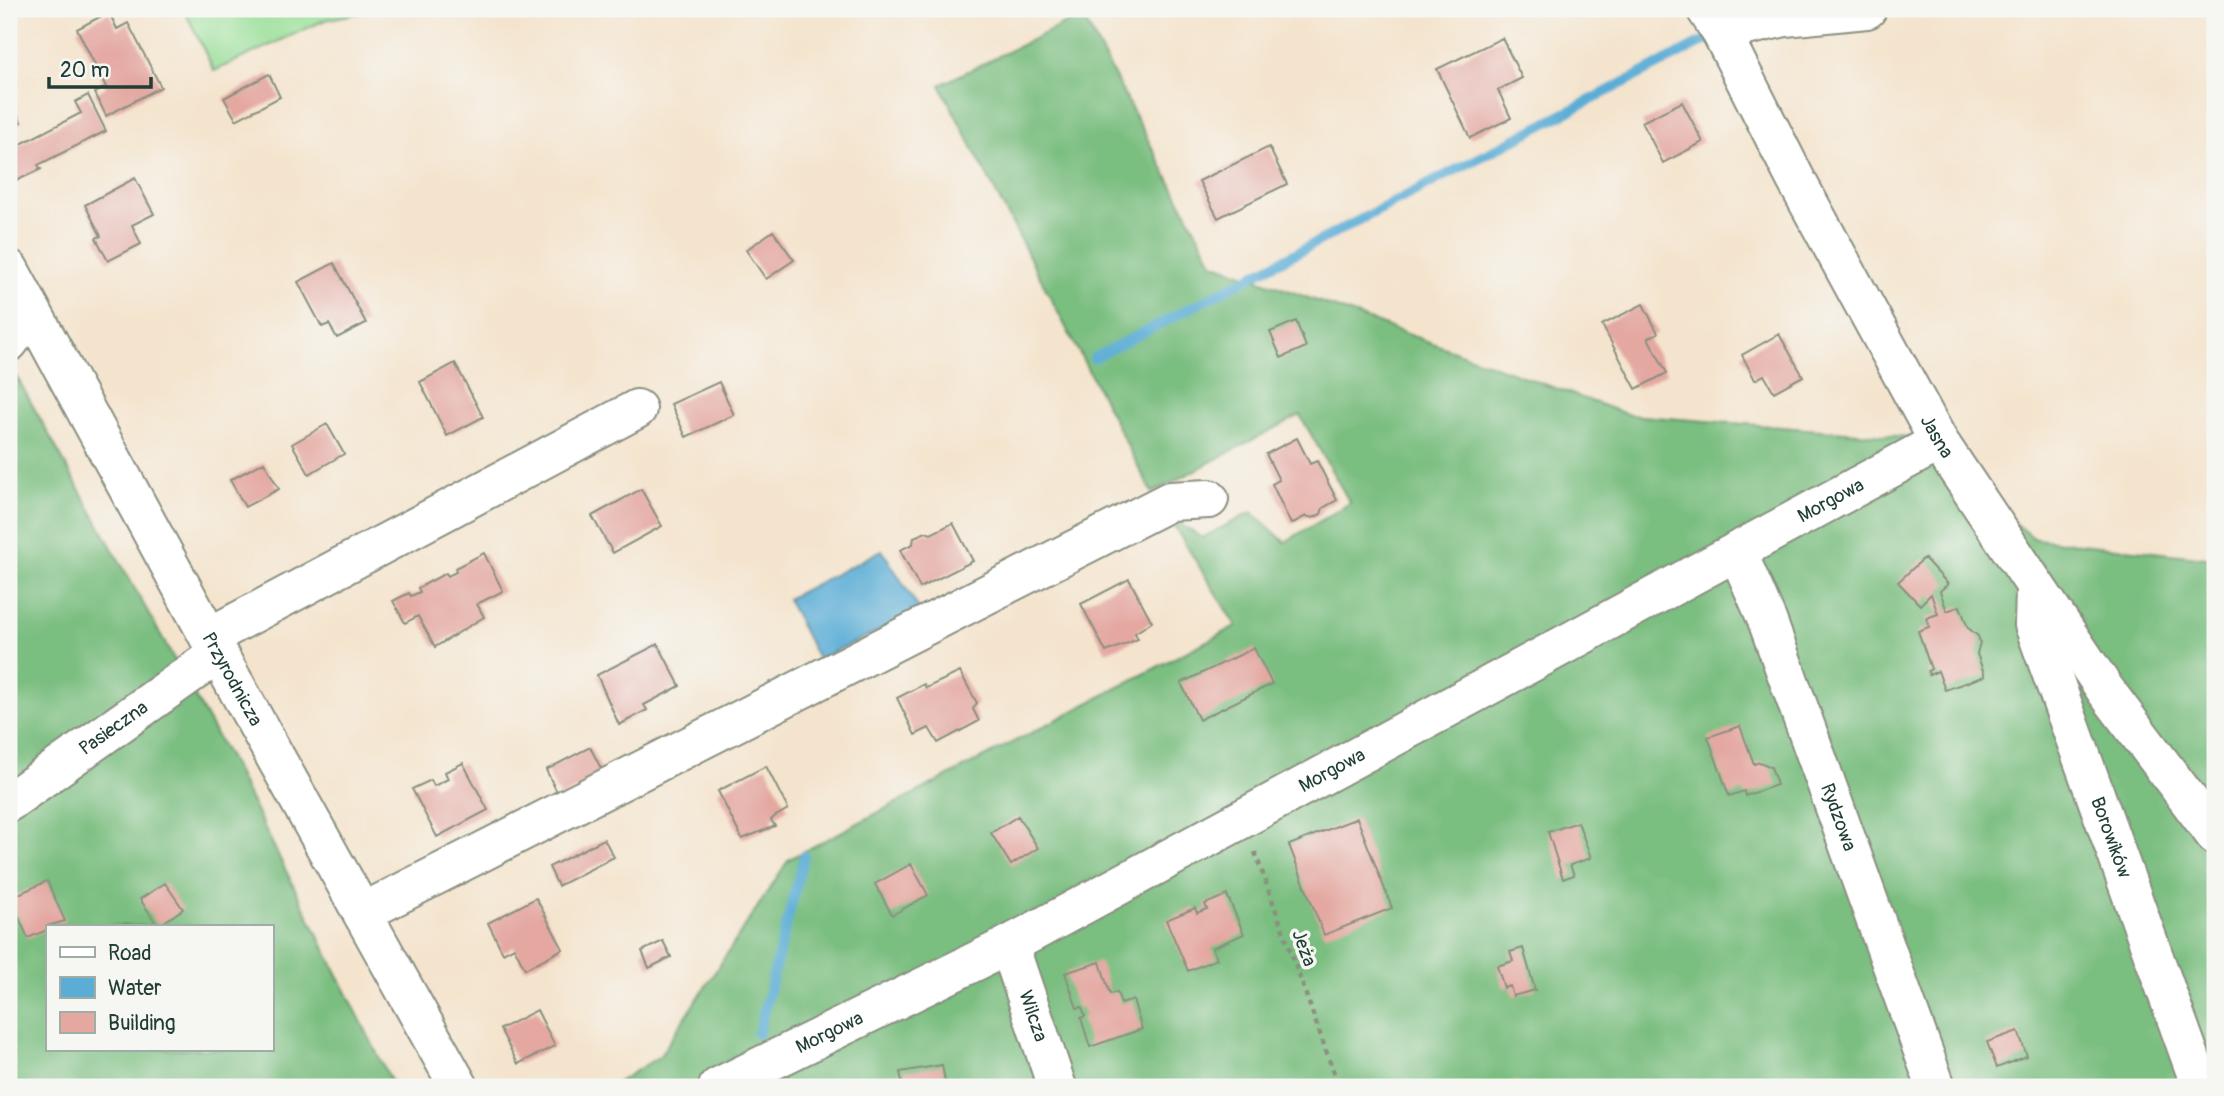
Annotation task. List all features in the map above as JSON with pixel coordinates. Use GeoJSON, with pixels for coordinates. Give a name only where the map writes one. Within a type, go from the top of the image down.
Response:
{"type":"FeatureCollection","features":[{"type":"Feature","properties":{"kind":"street"},"geometry":{"type":"LineString","coordinates":[[1713,20],[1785,17],[1867,9]]}},
{"type":"Feature","properties":{"kind":"street","name":"Jasna"},"geometry":{"type":"LineString","coordinates":[[1713,20],[1795,178],[1939,442],[2106,691],[2215,835]]}},
{"type":"Feature","properties":{"kind":"street","name":"Przyrodnicza"},"geometry":{"type":"LineString","coordinates":[[9,269],[213,645],[459,1087]]}},
{"type":"Feature","properties":{"kind":"street"},"geometry":{"type":"LineString","coordinates":[[9,342],[31,310]]}},
{"type":"Feature","properties":{"kind":"street","name":"Pasieczna"},"geometry":{"type":"LineString","coordinates":[[9,802],[213,645],[637,410]]}},
{"type":"Feature","properties":{"kind":"street","name":"Morgowa"},"geometry":{"type":"LineString","coordinates":[[718,1087],[1009,945],[1939,442]]}},
{"type":"Feature","properties":{"kind":"street"},"geometry":{"type":"LineString","coordinates":[[362,913],[1170,501],[1209,499]]}},
{"type":"Feature","properties":{"kind":"street","name":"Rydzowa"},"geometry":{"type":"LineString","coordinates":[[1737,551],[1771,633],[1936,1087]]}},
{"type":"Feature","properties":{"kind":"street","name":"Borowików"},"geometry":{"type":"LineString","coordinates":[[2035,585],[2034,625],[2201,1087]]}},
{"type":"Feature","properties":{"kind":"street","name":"Wilcza"},"geometry":{"type":"LineString","coordinates":[[1009,945],[1057,1087]]}},
{"type":"Feature","properties":{"kind":"path","name":"Jeża"},"geometry":{"type":"LineString","coordinates":[[1244,818],[1339,1087]]}},
{"type":"Feature","properties":{"kind":"green space"},"geometry":{"type":"Polygon","coordinates":[[[184,9],[377,9],[325,20],[214,71],[184,9]]]}},
{"type":"Feature","properties":{"kind":"green space"},"geometry":{"type":"Polygon","coordinates":[[[1082,15],[1213,263],[1629,415],[1909,437],[2035,539],[2215,559],[2215,1087],[610,1087],[660,1056],[789,859],[1236,626],[1168,516],[1202,538],[1252,512],[1285,542],[1350,503],[1300,415],[1152,493],[940,85],[1082,15]]]}},
{"type":"Feature","properties":{"kind":"green space"},"geometry":{"type":"Polygon","coordinates":[[[9,363],[233,765],[394,1087],[9,1087],[9,363]]]}},
{"type":"Feature","properties":{"kind":"water"},"geometry":{"type":"Polygon","coordinates":[[[882,550],[921,612],[818,659],[787,599],[882,550]]]}},
{"type":"Feature","properties":{"kind":"building"},"geometry":{"type":"Polygon","coordinates":[[[109,12],[117,29],[128,23],[161,87],[106,116],[95,93],[106,87],[77,29],[109,12]]]}},
{"type":"Feature","properties":{"kind":"building"},"geometry":{"type":"Polygon","coordinates":[[[1502,38],[1522,78],[1498,90],[1511,118],[1470,138],[1437,69],[1502,38]]]}},
{"type":"Feature","properties":{"kind":"building"},"geometry":{"type":"Polygon","coordinates":[[[269,74],[280,97],[236,120],[224,98],[269,74]]]}},
{"type":"Feature","properties":{"kind":"building"},"geometry":{"type":"Polygon","coordinates":[[[88,95],[106,131],[38,165],[41,169],[18,180],[9,164],[9,150],[81,113],[75,102],[88,95]]]}},
{"type":"Feature","properties":{"kind":"building"},"geometry":{"type":"Polygon","coordinates":[[[9,98],[21,122],[9,129],[9,98]]]}},
{"type":"Feature","properties":{"kind":"building"},"geometry":{"type":"Polygon","coordinates":[[[1682,102],[1703,142],[1663,163],[1642,122],[1682,102]]]}},
{"type":"Feature","properties":{"kind":"building"},"geometry":{"type":"Polygon","coordinates":[[[1269,147],[1287,184],[1218,218],[1199,181],[1269,147]]]}},
{"type":"Feature","properties":{"kind":"building"},"geometry":{"type":"Polygon","coordinates":[[[135,178],[154,214],[132,225],[141,244],[108,261],[96,238],[101,236],[85,205],[135,178]]]}},
{"type":"Feature","properties":{"kind":"building"},"geometry":{"type":"Polygon","coordinates":[[[773,231],[794,260],[766,279],[746,250],[773,231]]]}},
{"type":"Feature","properties":{"kind":"building"},"geometry":{"type":"Polygon","coordinates":[[[334,263],[366,323],[337,338],[329,324],[322,327],[298,282],[334,263]]]}},
{"type":"Feature","properties":{"kind":"building"},"geometry":{"type":"Polygon","coordinates":[[[1643,304],[1658,333],[1648,338],[1667,373],[1636,389],[1602,325],[1643,304]]]}},
{"type":"Feature","properties":{"kind":"building"},"geometry":{"type":"Polygon","coordinates":[[[1296,321],[1306,347],[1281,358],[1270,332],[1296,321]]]}},
{"type":"Feature","properties":{"kind":"building"},"geometry":{"type":"Polygon","coordinates":[[[1779,334],[1803,376],[1774,392],[1764,375],[1755,380],[1742,355],[1779,334]]]}},
{"type":"Feature","properties":{"kind":"building"},"geometry":{"type":"Polygon","coordinates":[[[455,363],[483,417],[447,436],[420,382],[455,363]]]}},
{"type":"Feature","properties":{"kind":"building"},"geometry":{"type":"Polygon","coordinates":[[[719,382],[734,415],[686,437],[671,404],[719,382]]]}},
{"type":"Feature","properties":{"kind":"building"},"geometry":{"type":"Polygon","coordinates":[[[327,424],[344,454],[309,474],[292,444],[327,424]]]}},
{"type":"Feature","properties":{"kind":"building"},"geometry":{"type":"Polygon","coordinates":[[[1297,438],[1310,464],[1317,461],[1337,500],[1323,508],[1321,514],[1313,518],[1306,516],[1291,524],[1272,484],[1279,480],[1266,454],[1297,438]]]}},
{"type":"Feature","properties":{"kind":"building"},"geometry":{"type":"Polygon","coordinates":[[[264,462],[279,489],[245,507],[230,480],[264,462]]]}},
{"type":"Feature","properties":{"kind":"building"},"geometry":{"type":"Polygon","coordinates":[[[641,489],[662,526],[613,553],[592,516],[641,489]]]}},
{"type":"Feature","properties":{"kind":"building"},"geometry":{"type":"Polygon","coordinates":[[[953,523],[973,561],[920,588],[900,550],[913,544],[914,537],[926,532],[931,534],[953,523]]]}},
{"type":"Feature","properties":{"kind":"building"},"geometry":{"type":"Polygon","coordinates":[[[484,553],[503,591],[477,604],[484,617],[435,647],[418,616],[405,623],[393,601],[409,593],[411,596],[420,592],[418,588],[446,573],[448,576],[456,572],[455,568],[484,553]]]}},
{"type":"Feature","properties":{"kind":"building"},"geometry":{"type":"Polygon","coordinates":[[[1924,558],[1948,584],[1940,591],[1947,611],[1960,606],[1968,628],[1978,636],[1980,642],[1977,654],[1985,676],[1945,690],[1938,671],[1929,675],[1928,671],[1931,669],[1918,631],[1929,627],[1926,618],[1938,614],[1931,594],[1920,605],[1898,582],[1924,558]]]}},
{"type":"Feature","properties":{"kind":"building"},"geometry":{"type":"Polygon","coordinates":[[[1129,579],[1152,622],[1135,633],[1138,639],[1106,652],[1081,604],[1129,579]]]}},
{"type":"Feature","properties":{"kind":"building"},"geometry":{"type":"Polygon","coordinates":[[[658,644],[680,686],[644,705],[647,710],[619,725],[597,675],[658,644]]]}},
{"type":"Feature","properties":{"kind":"building"},"geometry":{"type":"Polygon","coordinates":[[[1254,648],[1272,684],[1199,720],[1181,683],[1254,648]]]}},
{"type":"Feature","properties":{"kind":"building"},"geometry":{"type":"Polygon","coordinates":[[[960,672],[977,703],[973,709],[979,721],[938,743],[929,728],[915,735],[897,698],[924,684],[926,688],[960,672]]]}},
{"type":"Feature","properties":{"kind":"building"},"geometry":{"type":"Polygon","coordinates":[[[1740,726],[1754,764],[1760,762],[1771,767],[1777,785],[1745,796],[1744,791],[1729,796],[1708,737],[1740,726]]]}},
{"type":"Feature","properties":{"kind":"building"},"geometry":{"type":"Polygon","coordinates":[[[590,747],[604,774],[560,798],[546,770],[590,747]]]}},
{"type":"Feature","properties":{"kind":"building"},"geometry":{"type":"Polygon","coordinates":[[[463,763],[488,810],[437,837],[412,789],[431,780],[434,786],[448,779],[445,772],[463,763]]]}},
{"type":"Feature","properties":{"kind":"building"},"geometry":{"type":"Polygon","coordinates":[[[766,766],[788,809],[771,820],[775,826],[742,839],[718,791],[766,766]]]}},
{"type":"Feature","properties":{"kind":"building"},"geometry":{"type":"Polygon","coordinates":[[[1018,816],[1038,848],[1011,865],[991,833],[1018,816]]]}},
{"type":"Feature","properties":{"kind":"building"},"geometry":{"type":"Polygon","coordinates":[[[1357,818],[1392,908],[1324,935],[1289,845],[1357,818]]]}},
{"type":"Feature","properties":{"kind":"building"},"geometry":{"type":"Polygon","coordinates":[[[1578,822],[1591,858],[1570,865],[1574,875],[1563,879],[1548,832],[1578,822]]]}},
{"type":"Feature","properties":{"kind":"building"},"geometry":{"type":"Polygon","coordinates":[[[604,839],[614,857],[558,886],[549,867],[604,839]]]}},
{"type":"Feature","properties":{"kind":"building"},"geometry":{"type":"Polygon","coordinates":[[[911,864],[928,895],[892,915],[875,884],[911,864]]]}},
{"type":"Feature","properties":{"kind":"building"},"geometry":{"type":"Polygon","coordinates":[[[47,881],[65,921],[46,925],[46,930],[28,938],[10,898],[47,881]]]}},
{"type":"Feature","properties":{"kind":"building"},"geometry":{"type":"Polygon","coordinates":[[[165,883],[183,909],[157,925],[140,899],[165,883]]]}},
{"type":"Feature","properties":{"kind":"building"},"geometry":{"type":"Polygon","coordinates":[[[1227,895],[1244,934],[1212,948],[1217,959],[1188,971],[1166,920],[1195,908],[1197,913],[1207,909],[1205,904],[1227,895]]]}},
{"type":"Feature","properties":{"kind":"building"},"geometry":{"type":"Polygon","coordinates":[[[536,898],[563,949],[525,969],[514,947],[503,953],[488,923],[536,898]]]}},
{"type":"Feature","properties":{"kind":"building"},"geometry":{"type":"Polygon","coordinates":[[[663,941],[671,957],[649,968],[642,951],[663,941]]]}},
{"type":"Feature","properties":{"kind":"building"},"geometry":{"type":"Polygon","coordinates":[[[1523,948],[1535,990],[1513,996],[1510,986],[1504,988],[1497,966],[1513,961],[1510,952],[1523,948]]]}},
{"type":"Feature","properties":{"kind":"building"},"geometry":{"type":"Polygon","coordinates":[[[1100,962],[1110,994],[1117,992],[1121,1004],[1133,1000],[1142,1029],[1090,1047],[1081,1018],[1085,1016],[1082,1007],[1077,1008],[1065,973],[1100,962]]]}},
{"type":"Feature","properties":{"kind":"building"},"geometry":{"type":"Polygon","coordinates":[[[537,1010],[555,1046],[518,1064],[500,1029],[537,1010]]]}},
{"type":"Feature","properties":{"kind":"building"},"geometry":{"type":"Polygon","coordinates":[[[2018,1031],[2027,1056],[1997,1068],[1987,1042],[2018,1031]]]}},
{"type":"Feature","properties":{"kind":"building"},"geometry":{"type":"Polygon","coordinates":[[[942,1065],[946,1087],[903,1087],[900,1072],[942,1065]]]}},
{"type":"Feature","properties":{"kind":"building"},"geometry":{"type":"Polygon","coordinates":[[[1517,1081],[1519,1087],[1499,1087],[1517,1081]]]}},
{"type":"Feature","properties":{"kind":"waterway"},"geometry":{"type":"LineString","coordinates":[[1094,358],[1708,39]]}},
{"type":"Feature","properties":{"kind":"waterway"},"geometry":{"type":"LineString","coordinates":[[758,1034],[804,856]]}}]}
